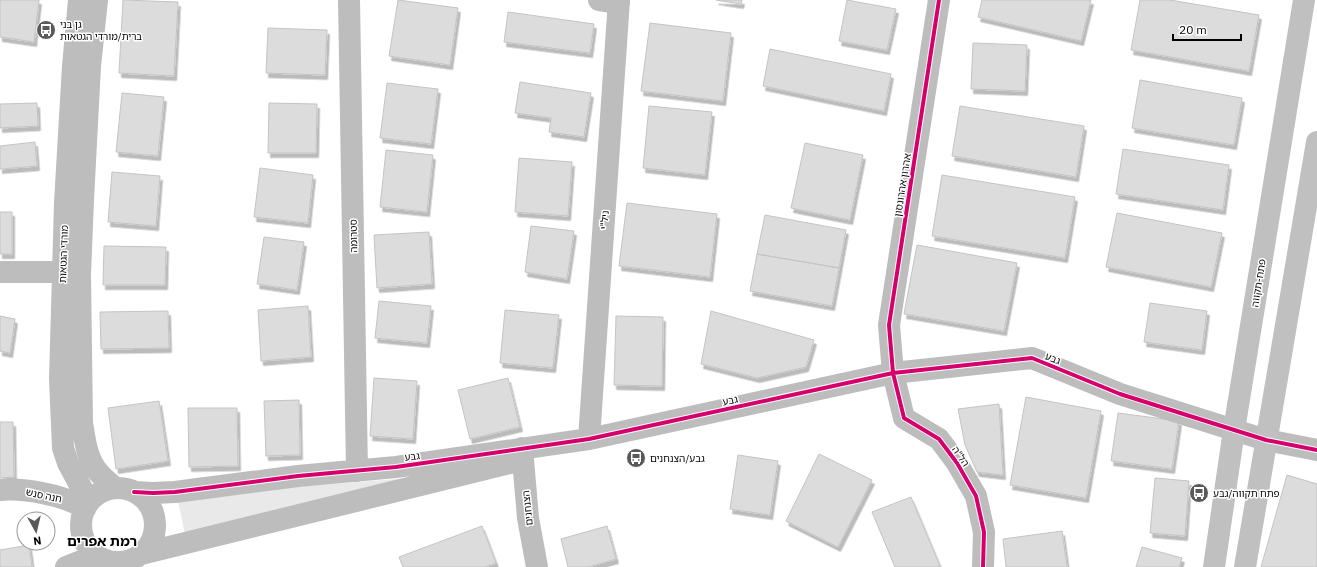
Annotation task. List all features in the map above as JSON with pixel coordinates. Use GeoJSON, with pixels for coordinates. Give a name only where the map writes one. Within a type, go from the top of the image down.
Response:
{"type":"FeatureCollection","features":[{"type":"Feature","properties":{"kind":"main road","name":"פתח-תקווה"},"geometry":{"type":"LineString","coordinates":[[1214,567],[1234,430],[1304,0]]}},
{"type":"Feature","properties":{"kind":"main road"},"geometry":{"type":"LineString","coordinates":[[1245,567],[1317,142]]}},
{"type":"Feature","properties":{"kind":"street","name":"מורדי הגטאות"},"geometry":{"type":"LineString","coordinates":[[79,0],[72,74],[65,203],[72,273],[82,423],[89,457],[98,472],[125,490]]}},
{"type":"Feature","properties":{"kind":"street","name":"מורדי הגטאות"},"geometry":{"type":"LineString","coordinates":[[87,505],[68,463],[63,448],[60,379],[82,200],[90,66],[97,0]]}},
{"type":"Feature","properties":{"kind":"street","name":"סטרומה"},"geometry":{"type":"LineString","coordinates":[[349,0],[356,471]]}},
{"type":"Feature","properties":{"kind":"street","name":"אהרון אהרונסון"},"geometry":{"type":"LineString","coordinates":[[893,373],[889,325],[939,0]]}},
{"type":"Feature","properties":{"kind":"street","name":"ניל\"י"},"geometry":{"type":"LineString","coordinates":[[589,439],[612,1]]}},
{"type":"Feature","properties":{"kind":"street"},"geometry":{"type":"LineString","coordinates":[[0,272],[72,273]]}},
{"type":"Feature","properties":{"kind":"street","name":"גבע"},"geometry":{"type":"LineString","coordinates":[[128,561],[522,454],[893,373],[1032,358],[1120,394],[1266,440],[1317,450]]}},
{"type":"Feature","properties":{"kind":"street","name":"הל\"ה"},"geometry":{"type":"LineString","coordinates":[[893,373],[904,418],[938,439],[957,463],[976,496],[984,532],[983,567]]}},
{"type":"Feature","properties":{"kind":"street","name":"גבע"},"geometry":{"type":"LineString","coordinates":[[125,490],[153,493],[175,492],[298,476],[522,454]]}},
{"type":"Feature","properties":{"kind":"street","name":"הצנחנים"},"geometry":{"type":"LineString","coordinates":[[522,454],[528,518],[537,567]]}},
{"type":"Feature","properties":{"kind":"street","name":"חנה סנש"},"geometry":{"type":"LineString","coordinates":[[0,490],[25,491],[53,496],[87,505]]}},
{"type":"Feature","properties":{"kind":"street"},"geometry":{"type":"LineString","coordinates":[[66,567],[84,560],[100,558],[111,561],[128,561],[149,545],[154,534],[155,521],[152,509],[144,499],[125,490],[105,490],[96,495],[87,505],[83,514],[81,526],[83,539],[90,550],[100,558]]}},
{"type":"Feature","properties":{"kind":"shaded area"},"geometry":{"type":"Polygon","coordinates":[[[409,478],[185,534],[178,501],[243,491],[409,478]]]}},
{"type":"Feature","properties":{"kind":"building"},"geometry":{"type":"Polygon","coordinates":[[[0,0],[39,0],[34,42],[0,37],[0,0]]]}},
{"type":"Feature","properties":{"kind":"building"},"geometry":{"type":"Polygon","coordinates":[[[123,0],[178,2],[174,76],[119,73],[123,0]]]}},
{"type":"Feature","properties":{"kind":"building"},"geometry":{"type":"Polygon","coordinates":[[[398,0],[458,8],[450,65],[389,56],[398,0]]]}},
{"type":"Feature","properties":{"kind":"building"},"geometry":{"type":"Polygon","coordinates":[[[716,0],[742,0],[741,4],[716,0]]]}},
{"type":"Feature","properties":{"kind":"building"},"geometry":{"type":"Polygon","coordinates":[[[847,0],[896,9],[887,50],[839,41],[847,0]]]}},
{"type":"Feature","properties":{"kind":"building"},"geometry":{"type":"Polygon","coordinates":[[[982,0],[1091,0],[1081,41],[978,17],[982,0]]]}},
{"type":"Feature","properties":{"kind":"building"},"geometry":{"type":"Polygon","coordinates":[[[1140,0],[1170,0],[1259,15],[1249,71],[1131,50],[1140,0]]]}},
{"type":"Feature","properties":{"kind":"building"},"geometry":{"type":"Polygon","coordinates":[[[508,12],[594,24],[590,53],[504,42],[508,12]]]}},
{"type":"Feature","properties":{"kind":"building"},"geometry":{"type":"Polygon","coordinates":[[[650,23],[731,33],[723,101],[641,91],[650,23]]]}},
{"type":"Feature","properties":{"kind":"building"},"geometry":{"type":"Polygon","coordinates":[[[268,28],[327,30],[325,75],[266,73],[268,28]]]}},
{"type":"Feature","properties":{"kind":"building"},"geometry":{"type":"Polygon","coordinates":[[[973,43],[1027,45],[1025,91],[971,89],[973,43]]]}},
{"type":"Feature","properties":{"kind":"building"},"geometry":{"type":"Polygon","coordinates":[[[770,49],[891,74],[884,111],[763,86],[770,49]]]}},
{"type":"Feature","properties":{"kind":"building"},"geometry":{"type":"Polygon","coordinates":[[[1140,80],[1242,98],[1234,145],[1132,128],[1140,80]]]}},
{"type":"Feature","properties":{"kind":"building"},"geometry":{"type":"Polygon","coordinates":[[[520,82],[591,93],[584,137],[549,132],[551,118],[515,113],[520,82]]]}},
{"type":"Feature","properties":{"kind":"building"},"geometry":{"type":"Polygon","coordinates":[[[387,83],[438,89],[431,144],[380,138],[387,83]]]}},
{"type":"Feature","properties":{"kind":"building"},"geometry":{"type":"Polygon","coordinates":[[[122,93],[164,97],[158,156],[116,152],[122,93]]]}},
{"type":"Feature","properties":{"kind":"building"},"geometry":{"type":"Polygon","coordinates":[[[37,103],[38,126],[0,128],[0,104],[37,103]]]}},
{"type":"Feature","properties":{"kind":"building"},"geometry":{"type":"Polygon","coordinates":[[[269,103],[317,104],[316,153],[268,153],[269,103]]]}},
{"type":"Feature","properties":{"kind":"building"},"geometry":{"type":"Polygon","coordinates":[[[649,106],[712,112],[705,175],[643,168],[649,106]]]}},
{"type":"Feature","properties":{"kind":"building"},"geometry":{"type":"Polygon","coordinates":[[[960,106],[1084,126],[1076,177],[952,156],[960,106]]]}},
{"type":"Feature","properties":{"kind":"building"},"geometry":{"type":"Polygon","coordinates":[[[35,142],[37,166],[0,169],[0,146],[35,142]]]}},
{"type":"Feature","properties":{"kind":"building"},"geometry":{"type":"Polygon","coordinates":[[[805,143],[863,155],[850,220],[791,208],[805,143]]]}},
{"type":"Feature","properties":{"kind":"building"},"geometry":{"type":"Polygon","coordinates":[[[1123,149],[1229,165],[1223,210],[1116,194],[1123,149]]]}},
{"type":"Feature","properties":{"kind":"building"},"geometry":{"type":"Polygon","coordinates":[[[386,150],[433,155],[427,212],[380,207],[386,150]]]}},
{"type":"Feature","properties":{"kind":"building"},"geometry":{"type":"Polygon","coordinates":[[[519,158],[572,162],[568,216],[515,212],[519,158]]]}},
{"type":"Feature","properties":{"kind":"building"},"geometry":{"type":"Polygon","coordinates":[[[260,168],[313,175],[308,223],[254,217],[260,168]]]}},
{"type":"Feature","properties":{"kind":"building"},"geometry":{"type":"Polygon","coordinates":[[[112,172],[160,176],[156,226],[108,222],[112,172]]]}},
{"type":"Feature","properties":{"kind":"building"},"geometry":{"type":"Polygon","coordinates":[[[942,175],[1075,197],[1065,258],[932,236],[942,175]]]}},
{"type":"Feature","properties":{"kind":"building"},"geometry":{"type":"Polygon","coordinates":[[[627,203],[717,214],[710,277],[619,266],[627,203]]]}},
{"type":"Feature","properties":{"kind":"building"},"geometry":{"type":"Polygon","coordinates":[[[0,212],[12,212],[12,254],[0,254],[0,212]]]}},
{"type":"Feature","properties":{"kind":"building"},"geometry":{"type":"Polygon","coordinates":[[[1117,213],[1222,233],[1211,287],[1106,267],[1117,213]]]}},
{"type":"Feature","properties":{"kind":"building"},"geometry":{"type":"Polygon","coordinates":[[[765,215],[846,230],[839,268],[757,254],[765,215]]]}},
{"type":"Feature","properties":{"kind":"building"},"geometry":{"type":"Polygon","coordinates":[[[531,226],[574,231],[567,279],[525,272],[531,226]]]}},
{"type":"Feature","properties":{"kind":"building"},"geometry":{"type":"Polygon","coordinates":[[[429,232],[432,284],[377,288],[374,235],[429,232]]]}},
{"type":"Feature","properties":{"kind":"building"},"geometry":{"type":"Polygon","coordinates":[[[264,237],[304,242],[297,290],[257,284],[264,237]]]}},
{"type":"Feature","properties":{"kind":"building"},"geometry":{"type":"Polygon","coordinates":[[[917,245],[1017,263],[1004,331],[904,314],[917,245]]]}},
{"type":"Feature","properties":{"kind":"building"},"geometry":{"type":"Polygon","coordinates":[[[104,246],[166,247],[165,285],[103,285],[104,246]]]}},
{"type":"Feature","properties":{"kind":"building"},"geometry":{"type":"Polygon","coordinates":[[[757,254],[839,268],[832,306],[750,291],[757,254]]]}},
{"type":"Feature","properties":{"kind":"building"},"geometry":{"type":"Polygon","coordinates":[[[379,301],[431,306],[427,343],[375,338],[379,301]]]}},
{"type":"Feature","properties":{"kind":"building"},"geometry":{"type":"Polygon","coordinates":[[[1150,303],[1207,311],[1202,350],[1144,342],[1150,303]]]}},
{"type":"Feature","properties":{"kind":"building"},"geometry":{"type":"Polygon","coordinates":[[[308,306],[311,357],[261,361],[258,310],[308,306]]]}},
{"type":"Feature","properties":{"kind":"building"},"geometry":{"type":"Polygon","coordinates":[[[505,310],[559,315],[553,368],[500,363],[505,310]]]}},
{"type":"Feature","properties":{"kind":"building"},"geometry":{"type":"Polygon","coordinates":[[[168,311],[169,348],[101,349],[100,312],[168,311]]]}},
{"type":"Feature","properties":{"kind":"building"},"geometry":{"type":"Polygon","coordinates":[[[711,311],[814,340],[806,367],[757,378],[701,364],[711,311]]]}},
{"type":"Feature","properties":{"kind":"building"},"geometry":{"type":"Polygon","coordinates":[[[0,316],[15,319],[10,353],[0,351],[0,316]]]}},
{"type":"Feature","properties":{"kind":"building"},"geometry":{"type":"Polygon","coordinates":[[[616,316],[663,317],[662,386],[614,385],[616,316]]]}},
{"type":"Feature","properties":{"kind":"building"},"geometry":{"type":"Polygon","coordinates":[[[374,378],[417,381],[413,439],[370,436],[374,378]]]}},
{"type":"Feature","properties":{"kind":"building"},"geometry":{"type":"Polygon","coordinates":[[[508,378],[520,427],[470,439],[458,390],[508,378]]]}},
{"type":"Feature","properties":{"kind":"building"},"geometry":{"type":"Polygon","coordinates":[[[1026,397],[1101,411],[1086,498],[1010,485],[1026,397]]]}},
{"type":"Feature","properties":{"kind":"building"},"geometry":{"type":"Polygon","coordinates":[[[299,400],[300,455],[266,456],[264,401],[299,400]]]}},
{"type":"Feature","properties":{"kind":"building"},"geometry":{"type":"Polygon","coordinates":[[[159,401],[168,461],[116,469],[108,408],[159,401]]]}},
{"type":"Feature","properties":{"kind":"building"},"geometry":{"type":"Polygon","coordinates":[[[999,404],[1003,475],[977,472],[965,445],[958,409],[999,404]]]}},
{"type":"Feature","properties":{"kind":"building"},"geometry":{"type":"Polygon","coordinates":[[[188,408],[237,408],[238,466],[189,467],[188,408]]]}},
{"type":"Feature","properties":{"kind":"building"},"geometry":{"type":"Polygon","coordinates":[[[1118,413],[1179,421],[1172,469],[1111,461],[1118,413]]]}},
{"type":"Feature","properties":{"kind":"building"},"geometry":{"type":"Polygon","coordinates":[[[0,422],[13,422],[14,477],[0,478],[0,422]]]}},
{"type":"Feature","properties":{"kind":"building"},"geometry":{"type":"Polygon","coordinates":[[[819,454],[872,480],[838,547],[786,521],[819,454]]]}},
{"type":"Feature","properties":{"kind":"building"},"geometry":{"type":"Polygon","coordinates":[[[738,455],[778,461],[770,515],[730,509],[738,455]]]}},
{"type":"Feature","properties":{"kind":"building"},"geometry":{"type":"Polygon","coordinates":[[[1287,475],[1317,484],[1317,567],[1261,567],[1287,475]]]}},
{"type":"Feature","properties":{"kind":"building"},"geometry":{"type":"Polygon","coordinates":[[[1155,478],[1189,481],[1185,536],[1150,533],[1155,478]]]}},
{"type":"Feature","properties":{"kind":"building"},"geometry":{"type":"Polygon","coordinates":[[[911,497],[940,566],[895,567],[872,512],[911,497]]]}},
{"type":"Feature","properties":{"kind":"building"},"geometry":{"type":"Polygon","coordinates":[[[482,526],[496,563],[485,567],[403,567],[399,557],[482,526]]]}},
{"type":"Feature","properties":{"kind":"building"},"geometry":{"type":"Polygon","coordinates":[[[607,526],[616,559],[588,567],[568,567],[561,539],[607,526]]]}},
{"type":"Feature","properties":{"kind":"building"},"geometry":{"type":"Polygon","coordinates":[[[1062,531],[1067,567],[1006,567],[1003,539],[1062,531]]]}},
{"type":"Feature","properties":{"kind":"building"},"geometry":{"type":"Polygon","coordinates":[[[16,547],[16,551],[30,551],[32,567],[0,567],[0,550],[16,547]]]}},
{"type":"Feature","properties":{"kind":"building"},"geometry":{"type":"Polygon","coordinates":[[[1142,547],[1182,558],[1179,567],[1136,567],[1142,547]]]}},
{"type":"Feature","properties":{"kind":"cycle path"},"geometry":{"type":"LineString","coordinates":[[939,0],[889,325],[893,373],[904,418],[939,439],[957,463],[976,496],[984,532],[983,567]]}},
{"type":"Feature","properties":{"kind":"cycle path"},"geometry":{"type":"LineString","coordinates":[[134,492],[175,492],[298,476],[396,467],[589,439],[893,373],[1032,358],[1120,394],[1266,440],[1317,450]]}},
{"type":"Feature","properties":{"kind":"place","name":"גן בני ברית/מורדי הגטאות"},"geometry":{"type":"Point","coordinates":[46,30]}},
{"type":"Feature","properties":{"kind":"place","name":"גבע/הצנחנים"},"geometry":{"type":"Point","coordinates":[636,458]}},
{"type":"Feature","properties":{"kind":"place","name":"פתח תקווה/גבע"},"geometry":{"type":"Point","coordinates":[1199,493]}},
{"type":"Feature","properties":{"kind":"district","name":"רמת אפרים"},"geometry":{"type":"Point","coordinates":[102,541]}}]}
